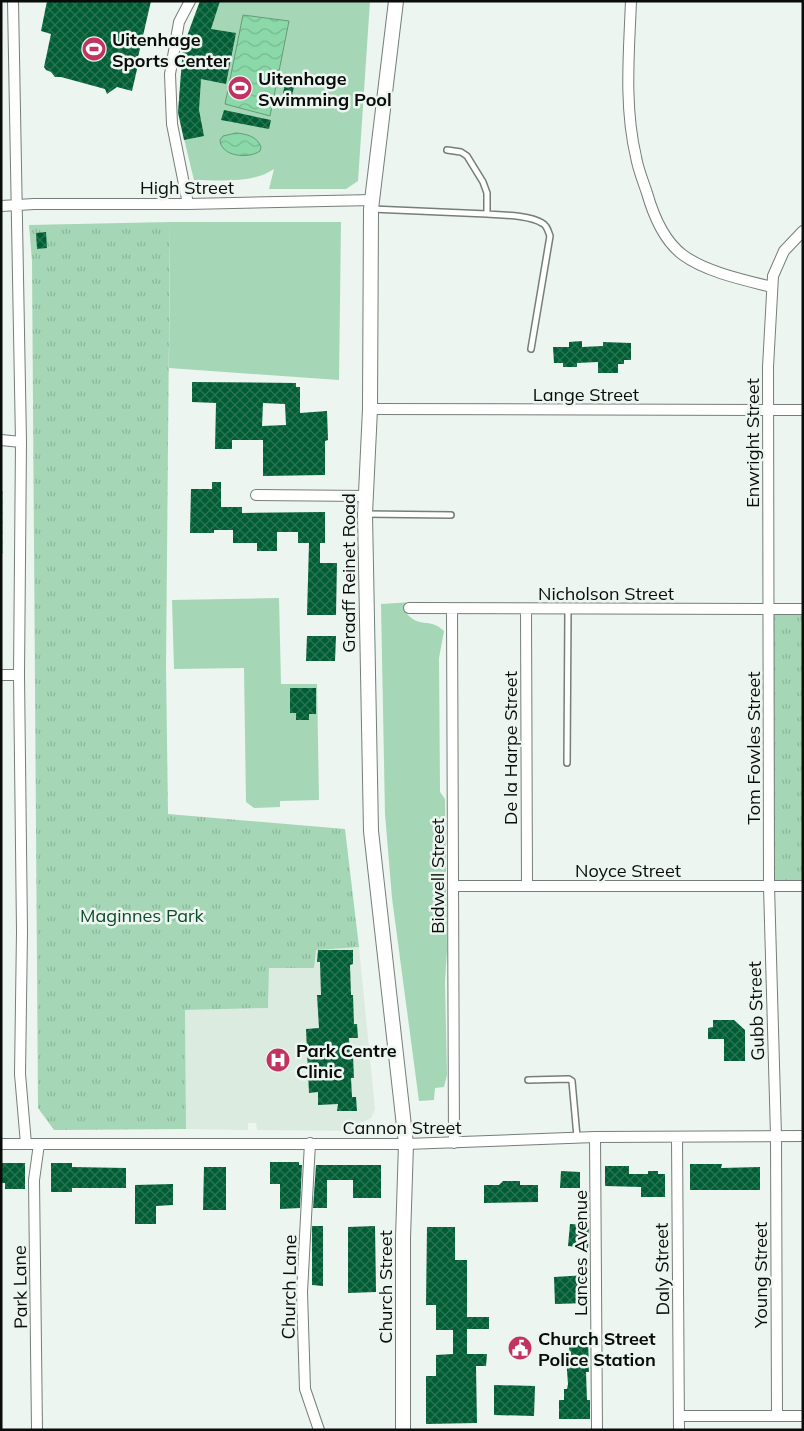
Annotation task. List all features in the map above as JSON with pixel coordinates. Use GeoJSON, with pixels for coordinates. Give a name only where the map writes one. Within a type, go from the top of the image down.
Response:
{"type":"FeatureCollection","features":[{"type":"Feature","properties":{"kind":"main road","name":"Graaff Reinet Road"},"geometry":{"type":"LineString","coordinates":[[396,1],[372,204],[370,409],[365,514],[370,831],[406,1144]]}},
{"type":"Feature","properties":{"kind":"main road","name":"Church Street"},"geometry":{"type":"LineString","coordinates":[[403,1430],[406,1144]]}},
{"type":"Feature","properties":{"kind":"street"},"geometry":{"type":"LineString","coordinates":[[13,1],[21,442],[19,675],[22,921],[20,1074],[26,1144]]}},
{"type":"Feature","properties":{"kind":"street"},"geometry":{"type":"LineString","coordinates":[[188,204],[172,124],[170,74],[179,22],[190,1]]}},
{"type":"Feature","properties":{"kind":"street"},"geometry":{"type":"LineString","coordinates":[[631,1],[628,65],[630,123],[636,157],[650,205],[668,239],[681,253],[695,263],[772,288]]}},
{"type":"Feature","properties":{"kind":"street","name":"High Street"},"geometry":{"type":"LineString","coordinates":[[1,206],[372,204]]}},
{"type":"Feature","properties":{"kind":"street","name":"Enwright Street"},"geometry":{"type":"LineString","coordinates":[[769,609],[768,367],[773,276],[784,250],[803,231]]}},
{"type":"Feature","properties":{"kind":"street","name":"Lange Street"},"geometry":{"type":"LineString","coordinates":[[370,409],[803,410]]}},
{"type":"Feature","properties":{"kind":"street"},"geometry":{"type":"LineString","coordinates":[[1,440],[21,442]]}},
{"type":"Feature","properties":{"kind":"street"},"geometry":{"type":"LineString","coordinates":[[256,495],[366,496]]}},
{"type":"Feature","properties":{"kind":"street","name":"Nicholson Street"},"geometry":{"type":"LineString","coordinates":[[409,608],[803,609]]}},
{"type":"Feature","properties":{"kind":"street","name":"Bidwell Street"},"geometry":{"type":"LineString","coordinates":[[452,609],[454,1143]]}},
{"type":"Feature","properties":{"kind":"street","name":"De la Harpe Street"},"geometry":{"type":"LineString","coordinates":[[526,609],[527,886]]}},
{"type":"Feature","properties":{"kind":"street","name":"Tom Fowles Street"},"geometry":{"type":"LineString","coordinates":[[769,609],[769,886]]}},
{"type":"Feature","properties":{"kind":"street"},"geometry":{"type":"LineString","coordinates":[[1,675],[19,675]]}},
{"type":"Feature","properties":{"kind":"street","name":"Noyce Street"},"geometry":{"type":"LineString","coordinates":[[453,886],[803,886]]}},
{"type":"Feature","properties":{"kind":"street","name":"Gubb Street"},"geometry":{"type":"LineString","coordinates":[[769,886],[776,1136]]}},
{"type":"Feature","properties":{"kind":"street","name":"Young Street"},"geometry":{"type":"LineString","coordinates":[[776,1136],[777,1415]]}},
{"type":"Feature","properties":{"kind":"street","name":"Cannon Street"},"geometry":{"type":"LineString","coordinates":[[1,1144],[406,1144],[595,1137],[803,1136]]}},
{"type":"Feature","properties":{"kind":"street","name":"Lances Avenue"},"geometry":{"type":"LineString","coordinates":[[595,1137],[596,1430]]}},
{"type":"Feature","properties":{"kind":"street","name":"Daly Street"},"geometry":{"type":"LineString","coordinates":[[677,1137],[680,1430]]}},
{"type":"Feature","properties":{"kind":"street","name":"Church Lane"},"geometry":{"type":"LineString","coordinates":[[310,1143],[302,1292],[305,1389],[318,1430]]}},
{"type":"Feature","properties":{"kind":"street","name":"Park Lane"},"geometry":{"type":"LineString","coordinates":[[37,1430],[34,1180],[39,1144]]}},
{"type":"Feature","properties":{"kind":"street"},"geometry":{"type":"LineString","coordinates":[[680,1416],[777,1415],[803,1417]]}},
{"type":"Feature","properties":{"kind":"lane"},"geometry":{"type":"LineString","coordinates":[[446,150],[461,152],[467,156],[483,182],[487,193],[487,214]]}},
{"type":"Feature","properties":{"kind":"lane"},"geometry":{"type":"LineString","coordinates":[[372,204],[518,216],[542,223],[548,228],[550,236],[531,349]]}},
{"type":"Feature","properties":{"kind":"lane"},"geometry":{"type":"LineString","coordinates":[[365,514],[451,515]]}},
{"type":"Feature","properties":{"kind":"lane"},"geometry":{"type":"LineString","coordinates":[[567,763],[568,609]]}},
{"type":"Feature","properties":{"kind":"lane"},"geometry":{"type":"LineString","coordinates":[[528,1080],[569,1079],[572,1082],[577,1138]]}},
{"type":"Feature","properties":{"kind":"shaded area","name":"Park Centre Clinic"},"geometry":{"type":"Polygon","coordinates":[[[359,947],[375,1109],[371,1118],[363,1122],[351,1123],[351,1131],[257,1130],[256,1123],[248,1123],[248,1130],[186,1129],[185,1010],[268,1008],[269,968],[314,968],[315,950],[359,947]]]}},
{"type":"Feature","properties":{"kind":"green space","name":"Uitenhage Swimming Pool"},"geometry":{"type":"Polygon","coordinates":[[[200,1],[370,1],[358,181],[346,189],[269,189],[274,169],[265,174],[246,179],[194,180],[178,114],[183,47],[200,1]]]}},
{"type":"Feature","properties":{"kind":"green space"},"geometry":{"type":"Polygon","coordinates":[[[170,222],[341,222],[339,380],[169,368],[170,222]]]}},
{"type":"Feature","properties":{"kind":"green space","name":"Maginnes Park"},"geometry":{"type":"Polygon","coordinates":[[[170,222],[166,668],[168,814],[345,829],[359,947],[316,950],[314,968],[269,968],[268,1008],[185,1010],[186,1129],[54,1130],[38,1108],[32,261],[29,225],[170,222]]]}},
{"type":"Feature","properties":{"kind":"green space"},"geometry":{"type":"Polygon","coordinates":[[[1,491],[3,491],[3,553],[1,554],[1,491]]]}},
{"type":"Feature","properties":{"kind":"green space"},"geometry":{"type":"Polygon","coordinates":[[[279,598],[281,684],[317,684],[319,800],[280,801],[280,807],[254,808],[246,802],[244,668],[174,669],[172,600],[279,598]]]}},
{"type":"Feature","properties":{"kind":"green space"},"geometry":{"type":"Polygon","coordinates":[[[413,602],[407,609],[407,614],[417,621],[434,625],[444,631],[439,658],[440,792],[445,799],[447,1075],[444,1087],[435,1088],[434,1100],[419,1101],[392,898],[385,814],[381,604],[413,602]]]}},
{"type":"Feature","properties":{"kind":"green space"},"geometry":{"type":"Polygon","coordinates":[[[769,609],[803,609],[803,886],[769,886],[769,609]]]}},
{"type":"Feature","properties":{"kind":"water"},"geometry":{"type":"Polygon","coordinates":[[[243,15],[289,21],[270,116],[225,104],[243,15]]]}},
{"type":"Feature","properties":{"kind":"water"},"geometry":{"type":"Polygon","coordinates":[[[236,133],[247,135],[257,140],[261,147],[260,151],[243,156],[225,150],[220,140],[223,136],[236,133]]]}},
{"type":"Feature","properties":{"kind":"building","name":"Uitenhage Sports Center"},"geometry":{"type":"Polygon","coordinates":[[[47,1],[151,1],[132,91],[117,87],[107,94],[105,89],[55,77],[46,70],[44,67],[51,34],[41,31],[47,1]]]}},
{"type":"Feature","properties":{"kind":"building"},"geometry":{"type":"Polygon","coordinates":[[[200,1],[220,1],[211,29],[236,33],[226,84],[201,79],[199,110],[204,136],[184,140],[178,112],[183,47],[200,1]]]}},
{"type":"Feature","properties":{"kind":"building"},"geometry":{"type":"Polygon","coordinates":[[[287,77],[296,77],[292,96],[283,93],[287,77]]]}},
{"type":"Feature","properties":{"kind":"building"},"geometry":{"type":"Polygon","coordinates":[[[224,110],[271,120],[269,129],[221,120],[224,110]]]}},
{"type":"Feature","properties":{"kind":"building"},"geometry":{"type":"Polygon","coordinates":[[[46,232],[47,248],[37,249],[36,233],[46,232]]]}},
{"type":"Feature","properties":{"kind":"building"},"geometry":{"type":"Polygon","coordinates":[[[582,341],[582,347],[603,346],[603,342],[631,343],[631,360],[624,360],[624,364],[618,364],[618,373],[598,373],[598,362],[577,363],[577,367],[563,367],[563,363],[554,363],[553,347],[569,347],[569,342],[582,341]]]}},
{"type":"Feature","properties":{"kind":"building"},"geometry":{"type":"Polygon","coordinates":[[[192,382],[296,383],[296,387],[300,387],[300,413],[327,411],[328,440],[325,441],[325,475],[263,476],[263,440],[232,440],[232,449],[215,449],[216,403],[192,402],[192,382]],[[263,403],[262,426],[286,425],[285,404],[263,403]]]}},
{"type":"Feature","properties":{"kind":"building"},"geometry":{"type":"Polygon","coordinates":[[[212,482],[221,482],[221,507],[242,507],[242,513],[325,512],[325,543],[320,543],[320,563],[337,563],[336,615],[307,615],[309,543],[298,543],[298,532],[277,532],[277,551],[257,551],[257,543],[233,543],[233,530],[214,530],[214,533],[190,533],[191,489],[212,489],[212,482]]]}},
{"type":"Feature","properties":{"kind":"building"},"geometry":{"type":"Polygon","coordinates":[[[307,636],[336,636],[335,661],[306,661],[307,636]]]}},
{"type":"Feature","properties":{"kind":"building"},"geometry":{"type":"Polygon","coordinates":[[[290,688],[316,688],[316,714],[309,714],[309,720],[296,720],[296,713],[290,713],[290,688]]]}},
{"type":"Feature","properties":{"kind":"building"},"geometry":{"type":"Polygon","coordinates":[[[318,950],[353,950],[353,964],[350,965],[351,995],[353,995],[354,1024],[357,1024],[358,1038],[349,1038],[350,1056],[353,1056],[354,1078],[351,1078],[352,1097],[356,1097],[357,1111],[337,1111],[338,1104],[318,1105],[318,1092],[309,1093],[306,1029],[319,1028],[317,995],[321,995],[320,962],[317,962],[318,950]]]}},
{"type":"Feature","properties":{"kind":"building"},"geometry":{"type":"Polygon","coordinates":[[[713,1020],[734,1020],[745,1030],[745,1061],[724,1061],[724,1039],[708,1039],[708,1028],[713,1027],[713,1020]]]}},
{"type":"Feature","properties":{"kind":"building"},"geometry":{"type":"Polygon","coordinates":[[[270,1162],[299,1162],[299,1165],[302,1165],[300,1208],[280,1209],[280,1184],[270,1184],[270,1162]]]}},
{"type":"Feature","properties":{"kind":"building"},"geometry":{"type":"Polygon","coordinates":[[[1,1163],[25,1163],[25,1189],[5,1189],[5,1183],[1,1183],[1,1163]]]}},
{"type":"Feature","properties":{"kind":"building"},"geometry":{"type":"Polygon","coordinates":[[[51,1163],[72,1163],[72,1167],[126,1168],[126,1188],[72,1188],[72,1192],[51,1192],[51,1163]]]}},
{"type":"Feature","properties":{"kind":"building"},"geometry":{"type":"Polygon","coordinates":[[[690,1164],[722,1164],[721,1168],[760,1167],[760,1190],[690,1190],[690,1164]]]}},
{"type":"Feature","properties":{"kind":"building"},"geometry":{"type":"Polygon","coordinates":[[[316,1165],[381,1165],[381,1198],[353,1198],[353,1180],[327,1180],[327,1208],[313,1208],[316,1165]]]}},
{"type":"Feature","properties":{"kind":"building"},"geometry":{"type":"Polygon","coordinates":[[[605,1166],[629,1166],[629,1174],[648,1174],[648,1171],[658,1171],[658,1174],[665,1174],[665,1197],[641,1197],[641,1187],[605,1186],[605,1166]]]}},
{"type":"Feature","properties":{"kind":"building"},"geometry":{"type":"Polygon","coordinates":[[[204,1167],[226,1167],[226,1210],[203,1210],[204,1167]]]}},
{"type":"Feature","properties":{"kind":"building"},"geometry":{"type":"Polygon","coordinates":[[[561,1171],[580,1172],[580,1188],[560,1188],[561,1171]]]}},
{"type":"Feature","properties":{"kind":"building"},"geometry":{"type":"Polygon","coordinates":[[[503,1181],[520,1181],[520,1185],[538,1185],[538,1202],[484,1203],[484,1185],[499,1185],[503,1181]]]}},
{"type":"Feature","properties":{"kind":"building"},"geometry":{"type":"Polygon","coordinates":[[[173,1184],[173,1205],[156,1206],[156,1224],[135,1224],[135,1185],[173,1184]]]}},
{"type":"Feature","properties":{"kind":"building"},"geometry":{"type":"Polygon","coordinates":[[[570,1224],[589,1225],[588,1248],[568,1246],[570,1224]]]}},
{"type":"Feature","properties":{"kind":"building"},"geometry":{"type":"Polygon","coordinates":[[[312,1226],[323,1226],[323,1286],[312,1285],[312,1226]]]}},
{"type":"Feature","properties":{"kind":"building"},"geometry":{"type":"Polygon","coordinates":[[[375,1226],[376,1292],[348,1293],[348,1227],[375,1226]]]}},
{"type":"Feature","properties":{"kind":"building"},"geometry":{"type":"Polygon","coordinates":[[[427,1227],[455,1227],[455,1260],[467,1260],[467,1317],[489,1317],[489,1329],[467,1329],[467,1354],[487,1354],[486,1366],[476,1366],[477,1423],[426,1424],[426,1376],[436,1376],[436,1355],[453,1354],[453,1330],[436,1330],[436,1305],[426,1305],[427,1227]]]}},
{"type":"Feature","properties":{"kind":"building"},"geometry":{"type":"Polygon","coordinates":[[[587,1275],[588,1303],[555,1304],[554,1277],[587,1275]]]}},
{"type":"Feature","properties":{"kind":"building"},"geometry":{"type":"Polygon","coordinates":[[[588,1336],[589,1372],[586,1372],[587,1400],[590,1400],[590,1419],[559,1419],[559,1400],[564,1400],[564,1389],[567,1389],[568,1384],[566,1357],[570,1357],[568,1338],[588,1336]]]}},
{"type":"Feature","properties":{"kind":"building"},"geometry":{"type":"Polygon","coordinates":[[[494,1385],[535,1386],[534,1416],[494,1415],[494,1385]]]}},
{"type":"Feature","properties":{"kind":"place","name":"Uitenhage Sports Center"},"geometry":{"type":"Point","coordinates":[94,49]}},
{"type":"Feature","properties":{"kind":"place","name":"Uitenhage Swimming Pool"},"geometry":{"type":"Point","coordinates":[240,88]}},
{"type":"Feature","properties":{"kind":"place","name":"Park Centre Clinic"},"geometry":{"type":"Point","coordinates":[278,1060]}},
{"type":"Feature","properties":{"kind":"place","name":"Church Street Police Station"},"geometry":{"type":"Point","coordinates":[520,1348]}}]}
